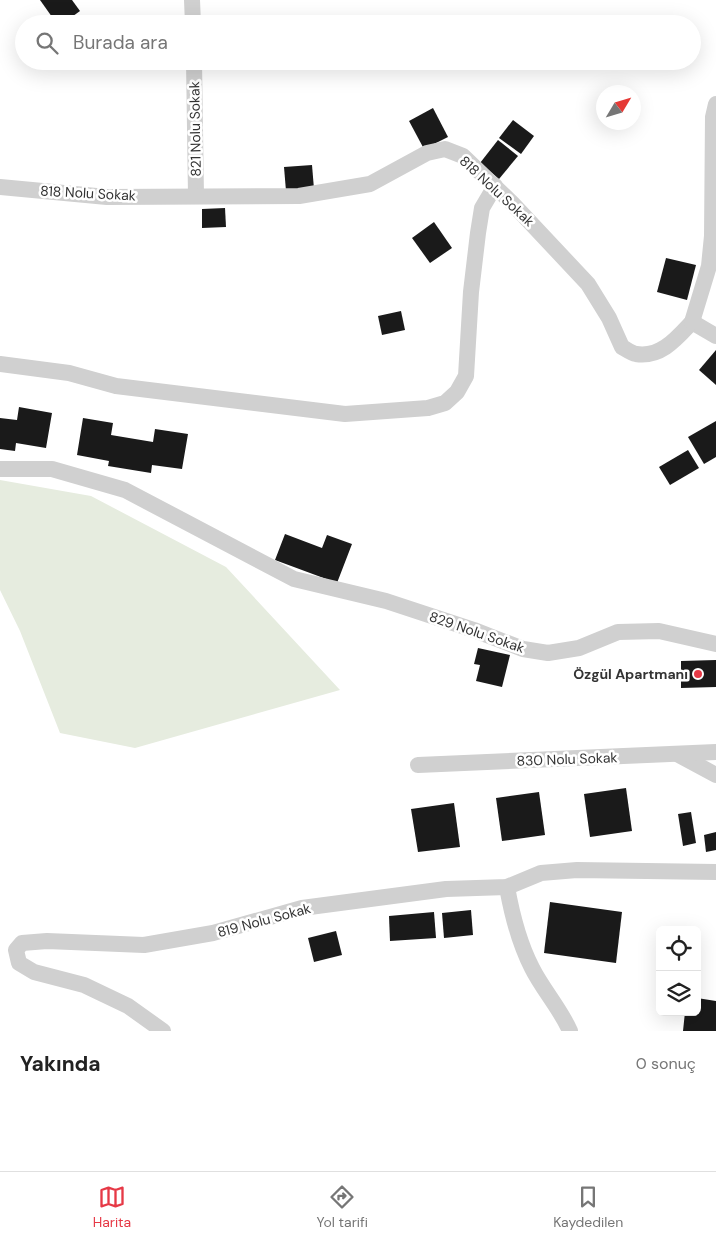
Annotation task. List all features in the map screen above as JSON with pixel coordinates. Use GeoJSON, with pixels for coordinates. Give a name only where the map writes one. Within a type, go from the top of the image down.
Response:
{"type":"FeatureCollection","features":[{"type":"Feature","properties":{"kind":"street"},"geometry":{"type":"LineString","coordinates":[[192,0],[193,15]]}},
{"type":"Feature","properties":{"kind":"street","name":"821 Nolu Sokak"},"geometry":{"type":"LineString","coordinates":[[194,70],[196,196]]}},
{"type":"Feature","properties":{"kind":"street"},"geometry":{"type":"LineString","coordinates":[[716,104],[713,117],[712,236],[709,266],[692,322],[716,336]]}},
{"type":"Feature","properties":{"kind":"street","name":"818 Nolu Sokak"},"geometry":{"type":"LineString","coordinates":[[0,187],[107,197],[299,196],[370,184],[427,153],[445,149],[464,156],[546,238],[588,284],[609,318],[622,347],[636,354],[656,353],[672,343],[692,322]]}},
{"type":"Feature","properties":{"kind":"street"},"geometry":{"type":"LineString","coordinates":[[0,364],[69,373],[116,386],[346,414],[420,409],[445,403],[457,392],[466,376],[471,292],[478,233],[482,208],[495,186]]}},
{"type":"Feature","properties":{"kind":"street","name":"829 Nolu Sokak"},"geometry":{"type":"LineString","coordinates":[[0,469],[52,469],[125,490],[294,579],[386,601],[474,630],[523,649],[548,653],[579,648],[618,632],[659,631],[716,644]]}},
{"type":"Feature","properties":{"kind":"street","name":"830 Nolu Sokak"},"geometry":{"type":"LineString","coordinates":[[418,765],[716,752]]}},
{"type":"Feature","properties":{"kind":"street"},"geometry":{"type":"LineString","coordinates":[[677,754],[716,775]]}},
{"type":"Feature","properties":{"kind":"street","name":"819 Nolu Sokak"},"geometry":{"type":"LineString","coordinates":[[163,1031],[128,1006],[84,985],[34,972],[19,963],[16,950],[22,943],[47,941],[144,945],[213,933],[302,908],[446,889],[507,887],[541,873],[577,870],[716,872]]}},
{"type":"Feature","properties":{"kind":"street"},"geometry":{"type":"LineString","coordinates":[[507,887],[512,918],[532,969],[562,1014],[570,1031]]}},
{"type":"Feature","properties":{"kind":"shaded area"},"geometry":{"type":"Polygon","coordinates":[[[0,480],[91,496],[226,567],[340,690],[135,748],[60,733],[20,631],[0,590],[0,480]]]}},
{"type":"Feature","properties":{"kind":"building"},"geometry":{"type":"Polygon","coordinates":[[[40,0],[72,0],[80,11],[74,15],[51,15],[40,0]]]}},
{"type":"Feature","properties":{"kind":"building"},"geometry":{"type":"Polygon","coordinates":[[[433,108],[448,137],[424,149],[409,121],[433,108]]]}},
{"type":"Feature","properties":{"kind":"building"},"geometry":{"type":"Polygon","coordinates":[[[513,120],[534,136],[521,154],[499,138],[513,120]]]}},
{"type":"Feature","properties":{"kind":"building"},"geometry":{"type":"Polygon","coordinates":[[[498,140],[518,156],[499,179],[480,163],[498,140]]]}},
{"type":"Feature","properties":{"kind":"building"},"geometry":{"type":"Polygon","coordinates":[[[312,165],[314,189],[286,191],[284,167],[312,165]]]}},
{"type":"Feature","properties":{"kind":"building"},"geometry":{"type":"Polygon","coordinates":[[[225,208],[226,227],[202,228],[202,209],[225,208]]]}},
{"type":"Feature","properties":{"kind":"building"},"geometry":{"type":"Polygon","coordinates":[[[434,222],[452,248],[430,263],[412,238],[434,222]]]}},
{"type":"Feature","properties":{"kind":"building"},"geometry":{"type":"Polygon","coordinates":[[[666,258],[696,265],[687,300],[657,292],[666,258]]]}},
{"type":"Feature","properties":{"kind":"building"},"geometry":{"type":"Polygon","coordinates":[[[401,311],[405,330],[382,335],[378,316],[401,311]]]}},
{"type":"Feature","properties":{"kind":"building"},"geometry":{"type":"Polygon","coordinates":[[[716,350],[716,385],[699,370],[716,350]]]}},
{"type":"Feature","properties":{"kind":"building"},"geometry":{"type":"Polygon","coordinates":[[[19,407],[52,413],[46,448],[16,443],[15,451],[0,449],[0,418],[17,420],[19,407]]]}},
{"type":"Feature","properties":{"kind":"building"},"geometry":{"type":"Polygon","coordinates":[[[83,418],[113,423],[111,435],[153,442],[155,429],[188,434],[182,469],[152,465],[151,473],[108,466],[109,461],[77,455],[83,418]]]}},
{"type":"Feature","properties":{"kind":"building"},"geometry":{"type":"Polygon","coordinates":[[[716,421],[716,457],[704,464],[688,437],[716,421]]]}},
{"type":"Feature","properties":{"kind":"building"},"geometry":{"type":"Polygon","coordinates":[[[688,450],[699,468],[670,485],[659,467],[688,450]]]}},
{"type":"Feature","properties":{"kind":"building"},"geometry":{"type":"Polygon","coordinates":[[[285,534],[322,548],[327,535],[352,544],[337,583],[275,560],[285,534]]]}},
{"type":"Feature","properties":{"kind":"building"},"geometry":{"type":"Polygon","coordinates":[[[478,648],[510,655],[502,687],[476,681],[480,665],[474,664],[478,648]]]}},
{"type":"Feature","properties":{"kind":"building","name":"Özgül Apartmanı"},"geometry":{"type":"Polygon","coordinates":[[[716,660],[716,687],[681,688],[681,661],[716,660]]]}},
{"type":"Feature","properties":{"kind":"building"},"geometry":{"type":"Polygon","coordinates":[[[626,788],[632,831],[590,837],[584,794],[626,788]]]}},
{"type":"Feature","properties":{"kind":"building"},"geometry":{"type":"Polygon","coordinates":[[[539,792],[545,835],[502,841],[496,798],[539,792]]]}},
{"type":"Feature","properties":{"kind":"building"},"geometry":{"type":"Polygon","coordinates":[[[454,803],[460,847],[418,852],[411,809],[454,803]]]}},
{"type":"Feature","properties":{"kind":"building"},"geometry":{"type":"Polygon","coordinates":[[[691,812],[696,843],[683,846],[678,814],[691,812]]]}},
{"type":"Feature","properties":{"kind":"building"},"geometry":{"type":"Polygon","coordinates":[[[716,832],[716,850],[706,852],[704,835],[716,832]]]}},
{"type":"Feature","properties":{"kind":"building"},"geometry":{"type":"Polygon","coordinates":[[[550,902],[622,912],[616,963],[544,953],[550,902]]]}},
{"type":"Feature","properties":{"kind":"building"},"geometry":{"type":"Polygon","coordinates":[[[471,910],[473,935],[444,938],[442,913],[471,910]]]}},
{"type":"Feature","properties":{"kind":"building"},"geometry":{"type":"Polygon","coordinates":[[[434,912],[436,938],[390,941],[389,916],[434,912]]]}},
{"type":"Feature","properties":{"kind":"building"},"geometry":{"type":"Polygon","coordinates":[[[336,931],[342,955],[314,962],[308,938],[336,931]]]}},
{"type":"Feature","properties":{"kind":"building"},"geometry":{"type":"Polygon","coordinates":[[[701,999],[716,1001],[716,1031],[683,1031],[685,1016],[701,1016],[701,999]]]}},
{"type":"Feature","properties":{"kind":"place","name":"Özgül Apartmanı"},"geometry":{"type":"Point","coordinates":[698,674]}}]}
